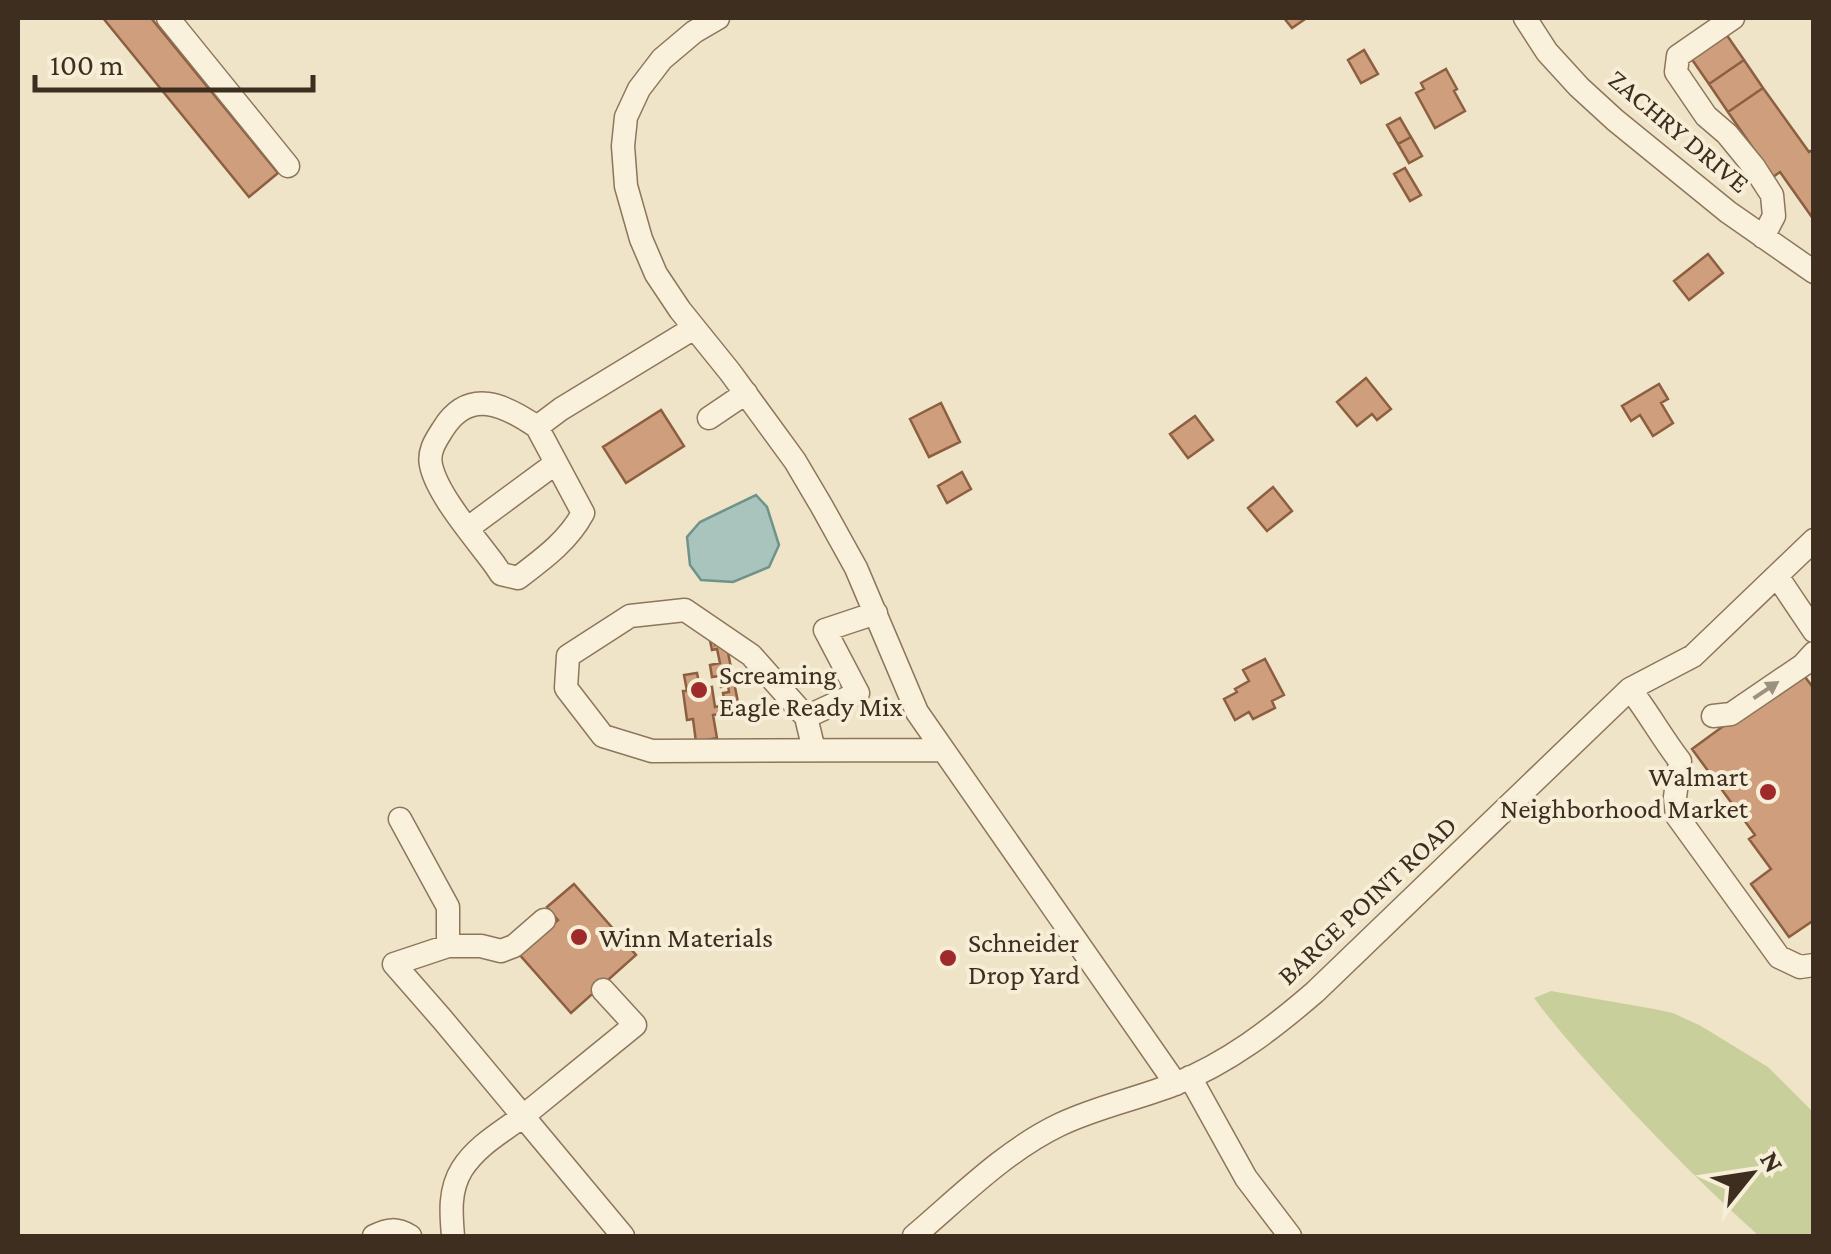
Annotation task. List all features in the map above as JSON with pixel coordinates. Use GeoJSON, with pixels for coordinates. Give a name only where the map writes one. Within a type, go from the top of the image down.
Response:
{"type":"FeatureCollection","features":[{"type":"Feature","properties":{"kind":"street"},"geometry":{"type":"LineString","coordinates":[[168,18],[288,166]]}},
{"type":"Feature","properties":{"kind":"street"},"geometry":{"type":"LineString","coordinates":[[718,18],[662,59],[639,89],[626,118],[622,146],[626,186],[641,240],[656,274],[795,460],[856,568],[917,712],[942,750],[1183,1080],[1246,1178],[1290,1236]]}},
{"type":"Feature","properties":{"kind":"street","name":"ZACHRY DRIVE"},"geometry":{"type":"LineString","coordinates":[[1525,18],[1547,52],[1591,98],[1728,212],[1814,272]]}},
{"type":"Feature","properties":{"kind":"street"},"geometry":{"type":"LineString","coordinates":[[1733,18],[1678,56],[1676,72],[1706,116],[1727,134],[1772,194],[1774,216],[1763,237]]}},
{"type":"Feature","properties":{"kind":"street"},"geometry":{"type":"LineString","coordinates":[[537,428],[561,409],[694,328]]}},
{"type":"Feature","properties":{"kind":"street"},"geometry":{"type":"LineString","coordinates":[[708,418],[746,392]]}},
{"type":"Feature","properties":{"kind":"street"},"geometry":{"type":"LineString","coordinates":[[490,403],[512,410],[537,428],[583,513],[574,529],[550,554],[518,578],[502,574],[436,482],[429,460],[432,445],[449,418],[464,407],[490,403]]}},
{"type":"Feature","properties":{"kind":"street"},"geometry":{"type":"LineString","coordinates":[[468,528],[556,463]]}},
{"type":"Feature","properties":{"kind":"street","name":"BARGE POINT ROAD"},"geometry":{"type":"LineString","coordinates":[[914,1236],[1008,1156],[1058,1125],[1183,1080],[1237,1054],[1273,1028],[1630,689],[1694,656],[1814,540]]}},
{"type":"Feature","properties":{"kind":"street"},"geometry":{"type":"LineString","coordinates":[[1778,576],[1814,631]]}},
{"type":"Feature","properties":{"kind":"street"},"geometry":{"type":"LineString","coordinates":[[814,750],[806,717],[751,655],[685,610],[630,616],[568,656],[566,688],[604,736],[652,751],[942,750]]}},
{"type":"Feature","properties":{"kind":"street"},"geometry":{"type":"LineString","coordinates":[[806,717],[858,693],[825,630],[876,613]]}},
{"type":"Feature","properties":{"kind":"street"},"geometry":{"type":"LineString","coordinates":[[1713,716],[1731,714],[1814,653]]}},
{"type":"Feature","properties":{"kind":"street"},"geometry":{"type":"LineString","coordinates":[[1630,689],[1680,761],[1675,797],[1677,816],[1779,957],[1800,967],[1814,965]]}},
{"type":"Feature","properties":{"kind":"street"},"geometry":{"type":"LineString","coordinates":[[400,819],[448,907],[448,946]]}},
{"type":"Feature","properties":{"kind":"street"},"geometry":{"type":"LineString","coordinates":[[544,920],[514,946],[501,950],[448,946],[394,964],[623,1236]]}},
{"type":"Feature","properties":{"kind":"street"},"geometry":{"type":"LineString","coordinates":[[454,1236],[453,1188],[479,1148],[636,1025],[603,990]]}},
{"type":"Feature","properties":{"kind":"street"},"geometry":{"type":"LineString","coordinates":[[374,1236],[398,1230],[410,1236]]}},
{"type":"Feature","properties":{"kind":"green space"},"geometry":{"type":"Polygon","coordinates":[[[1551,991],[1673,1013],[1768,1067],[1813,1112],[1813,1236],[1759,1236],[1740,1219],[1650,1130],[1553,1023],[1534,998],[1551,991]]]}},
{"type":"Feature","properties":{"kind":"water"},"geometry":{"type":"Polygon","coordinates":[[[756,495],[767,507],[779,545],[769,567],[733,582],[701,580],[690,565],[687,537],[700,522],[756,495]]]}},
{"type":"Feature","properties":{"kind":"building"},"geometry":{"type":"Polygon","coordinates":[[[103,18],[151,18],[278,173],[249,197],[103,18]]]}},
{"type":"Feature","properties":{"kind":"building"},"geometry":{"type":"Polygon","coordinates":[[[1284,18],[1304,18],[1305,19],[1292,28],[1284,18]]]}},
{"type":"Feature","properties":{"kind":"building"},"geometry":{"type":"Polygon","coordinates":[[[1726,34],[1744,60],[1709,84],[1691,58],[1726,34]]]}},
{"type":"Feature","properties":{"kind":"building"},"geometry":{"type":"Polygon","coordinates":[[[1364,50],[1378,74],[1361,83],[1348,60],[1364,50]]]}},
{"type":"Feature","properties":{"kind":"building"},"geometry":{"type":"Polygon","coordinates":[[[1744,60],[1763,88],[1728,112],[1709,84],[1744,60]]]}},
{"type":"Feature","properties":{"kind":"building"},"geometry":{"type":"Polygon","coordinates":[[[1446,69],[1465,111],[1435,128],[1416,93],[1424,89],[1421,83],[1446,69]]]}},
{"type":"Feature","properties":{"kind":"building"},"geometry":{"type":"Polygon","coordinates":[[[1763,88],[1809,152],[1814,149],[1814,220],[1780,172],[1773,177],[1728,112],[1763,88]]]}},
{"type":"Feature","properties":{"kind":"building"},"geometry":{"type":"Polygon","coordinates":[[[1400,118],[1411,137],[1398,144],[1387,125],[1400,118]]]}},
{"type":"Feature","properties":{"kind":"building"},"geometry":{"type":"Polygon","coordinates":[[[1411,137],[1422,156],[1409,163],[1398,144],[1411,137]]]}},
{"type":"Feature","properties":{"kind":"building"},"geometry":{"type":"Polygon","coordinates":[[[1405,168],[1421,195],[1410,201],[1394,174],[1405,168]]]}},
{"type":"Feature","properties":{"kind":"building"},"geometry":{"type":"Polygon","coordinates":[[[1708,254],[1723,273],[1689,300],[1674,281],[1708,254]]]}},
{"type":"Feature","properties":{"kind":"building"},"geometry":{"type":"Polygon","coordinates":[[[1366,378],[1391,409],[1377,420],[1372,414],[1357,426],[1337,402],[1366,378]]]}},
{"type":"Feature","properties":{"kind":"building"},"geometry":{"type":"Polygon","coordinates":[[[1659,384],[1668,399],[1661,403],[1673,423],[1653,436],[1640,415],[1631,421],[1622,406],[1659,384]]]}},
{"type":"Feature","properties":{"kind":"building"},"geometry":{"type":"Polygon","coordinates":[[[941,403],[960,442],[929,457],[910,419],[941,403]]]}},
{"type":"Feature","properties":{"kind":"building"},"geometry":{"type":"Polygon","coordinates":[[[661,410],[684,446],[626,483],[603,447],[661,410]]]}},
{"type":"Feature","properties":{"kind":"building"},"geometry":{"type":"Polygon","coordinates":[[[1195,416],[1213,440],[1188,458],[1170,434],[1195,416]]]}},
{"type":"Feature","properties":{"kind":"building"},"geometry":{"type":"Polygon","coordinates":[[[962,472],[971,489],[947,503],[938,486],[962,472]]]}},
{"type":"Feature","properties":{"kind":"building"},"geometry":{"type":"Polygon","coordinates":[[[1273,487],[1292,511],[1267,531],[1248,508],[1273,487]]]}},
{"type":"Feature","properties":{"kind":"building","name":"Screaming Eagle Ready Mix"},"geometry":{"type":"Polygon","coordinates":[[[709,636],[714,636],[715,645],[726,643],[738,702],[730,703],[732,712],[713,715],[717,738],[696,742],[693,719],[687,720],[684,675],[697,673],[704,688],[712,687],[715,707],[725,705],[723,693],[729,692],[728,685],[721,687],[720,676],[712,677],[710,665],[720,663],[709,636]]]}},
{"type":"Feature","properties":{"kind":"building"},"geometry":{"type":"Polygon","coordinates":[[[1265,659],[1284,695],[1272,701],[1275,708],[1253,719],[1249,712],[1235,720],[1224,699],[1249,681],[1243,670],[1265,659]]]}},
{"type":"Feature","properties":{"kind":"building","name":"Walmart Neighborhood Market"},"geometry":{"type":"Polygon","coordinates":[[[1800,670],[1814,689],[1814,920],[1789,937],[1751,884],[1771,869],[1749,839],[1755,835],[1692,749],[1800,670]]]}},
{"type":"Feature","properties":{"kind":"building","name":"Winn Materials"},"geometry":{"type":"Polygon","coordinates":[[[574,884],[636,955],[571,1013],[519,954],[558,920],[547,907],[574,884]]]}},
{"type":"Feature","properties":{"kind":"place","name":"Screaming Eagle Ready Mix"},"geometry":{"type":"Point","coordinates":[699,690]}},
{"type":"Feature","properties":{"kind":"place","name":"Walmart Neighborhood Market"},"geometry":{"type":"Point","coordinates":[1768,792]}},
{"type":"Feature","properties":{"kind":"place","name":"Winn Materials"},"geometry":{"type":"Point","coordinates":[579,937]}},
{"type":"Feature","properties":{"kind":"place","name":"Schneider Drop Yard"},"geometry":{"type":"Point","coordinates":[948,958]}}]}
